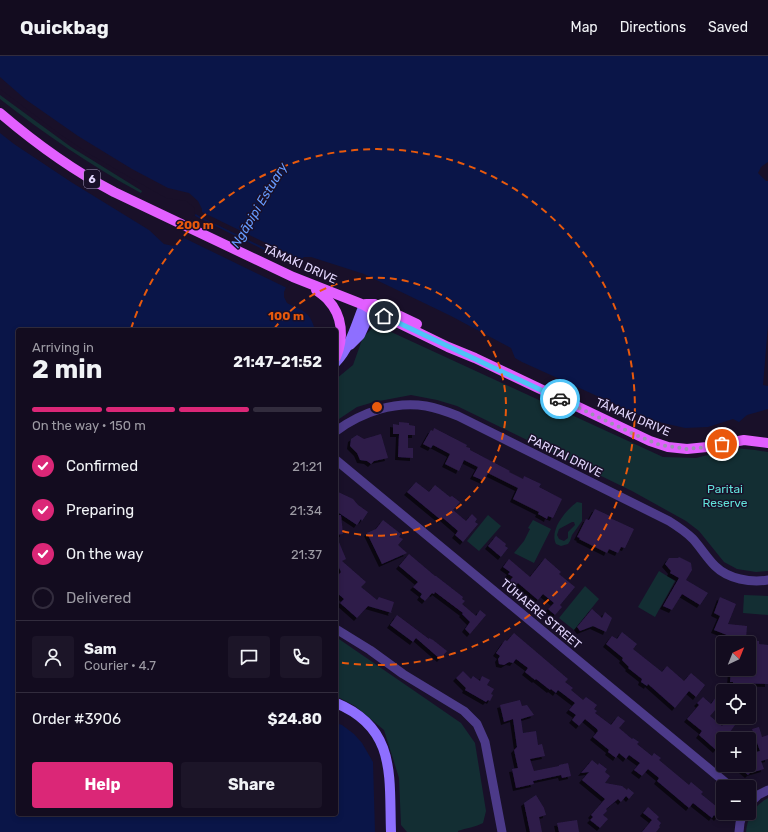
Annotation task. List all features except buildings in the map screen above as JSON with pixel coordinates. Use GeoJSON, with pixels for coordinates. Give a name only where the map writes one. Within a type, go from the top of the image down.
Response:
{"type":"FeatureCollection","features":[{"type":"Feature","properties":{"kind":"main road","name":"TĀMAKI DRIVE"},"geometry":{"type":"LineString","coordinates":[[0,113],[25,134],[86,176],[114,192],[293,277],[370,306],[448,347],[475,358],[638,436],[660,445],[687,449],[744,440],[768,443]]}},
{"type":"Feature","properties":{"kind":"main road","name":"6"},"geometry":{"type":"LineString","coordinates":[[308,283],[330,302],[338,316],[342,335],[338,351]]}},
{"type":"Feature","properties":{"kind":"main road"},"geometry":{"type":"LineString","coordinates":[[338,360],[360,335],[370,306]]}},
{"type":"Feature","properties":{"kind":"main road"},"geometry":{"type":"LineString","coordinates":[[338,704],[357,714],[366,721],[378,736],[382,745],[386,755],[389,773],[391,832]]}},
{"type":"Feature","properties":{"kind":"street","name":"PARITAI DRIVE"},"geometry":{"type":"LineString","coordinates":[[338,430],[356,418],[397,405],[427,406],[441,410],[458,416],[669,520],[692,538],[715,566],[721,570],[737,578],[749,581],[768,580]]}},
{"type":"Feature","properties":{"kind":"street","name":"TŪHAERE STREET"},"geometry":{"type":"LineString","coordinates":[[338,462],[723,780]]}},
{"type":"Feature","properties":{"kind":"street"},"geometry":{"type":"LineString","coordinates":[[338,630],[370,650],[403,674],[464,711],[473,719],[480,729],[485,742],[502,832]]}},
{"type":"Feature","properties":{"kind":"street"},"geometry":{"type":"LineString","coordinates":[[756,798],[768,790]]}},
{"type":"Feature","properties":{"kind":"street"},"geometry":{"type":"LineString","coordinates":[[739,832],[741,820]]}},
{"type":"Feature","properties":{"kind":"green space"},"geometry":{"type":"Polygon","coordinates":[[[0,95],[71,147],[142,191],[141,193],[86,161],[51,137],[0,99],[0,95]]]}},
{"type":"Feature","properties":{"kind":"green space","name":"Paritai Reserve"},"geometry":{"type":"Polygon","coordinates":[[[376,325],[663,457],[696,458],[735,448],[768,452],[768,571],[756,572],[737,569],[724,562],[699,531],[686,521],[632,491],[457,406],[411,395],[357,407],[338,420],[338,377],[353,365],[363,337],[376,325]]]}},
{"type":"Feature","properties":{"kind":"green space"},"geometry":{"type":"Polygon","coordinates":[[[577,502],[582,503],[582,521],[572,535],[568,544],[561,546],[556,544],[554,539],[555,533],[564,515],[577,502]],[[574,522],[559,529],[557,535],[559,539],[564,541],[568,538],[568,532],[575,525],[574,522]]]}},
{"type":"Feature","properties":{"kind":"green space"},"geometry":{"type":"Polygon","coordinates":[[[488,515],[501,526],[479,551],[467,541],[488,515]]]}},
{"type":"Feature","properties":{"kind":"green space"},"geometry":{"type":"Polygon","coordinates":[[[533,520],[551,529],[534,563],[514,553],[524,541],[530,529],[528,528],[533,520]]]}},
{"type":"Feature","properties":{"kind":"green space"},"geometry":{"type":"Polygon","coordinates":[[[659,571],[675,581],[655,617],[638,607],[659,571]]]}},
{"type":"Feature","properties":{"kind":"green space"},"geometry":{"type":"Polygon","coordinates":[[[585,586],[599,599],[574,630],[559,618],[585,586]]]}},
{"type":"Feature","properties":{"kind":"green space"},"geometry":{"type":"Polygon","coordinates":[[[744,595],[768,596],[768,615],[743,613],[744,595]]]}},
{"type":"Feature","properties":{"kind":"green space"},"geometry":{"type":"Polygon","coordinates":[[[338,638],[461,723],[475,743],[486,811],[483,823],[458,832],[407,832],[401,825],[399,778],[384,730],[355,706],[338,697],[338,638]]]}},
{"type":"Feature","properties":{"kind":"green space"},"geometry":{"type":"Polygon","coordinates":[[[768,798],[768,832],[746,832],[748,820],[756,820],[756,808],[768,798]]]}},
{"type":"Feature","properties":{"kind":"water","name":"Ngāpipi Estuary"},"geometry":{"type":"Polygon","coordinates":[[[0,56],[768,56],[768,162],[761,167],[758,173],[766,181],[768,181],[768,409],[747,415],[739,422],[733,419],[708,427],[685,428],[650,420],[522,362],[515,358],[511,348],[451,316],[364,274],[311,257],[304,257],[295,265],[284,292],[284,297],[287,303],[302,310],[308,315],[314,328],[16,328],[16,816],[338,816],[338,724],[354,734],[362,743],[373,762],[375,832],[0,832],[0,133],[71,182],[149,230],[164,244],[173,246],[181,242],[198,209],[187,199],[167,197],[0,88],[0,56]]]}},
{"type":"Feature","properties":{"kind":"pier"},"geometry":{"type":"Polygon","coordinates":[[[0,77],[25,99],[78,136],[132,169],[168,188],[189,193],[198,201],[202,212],[301,260],[300,262],[298,264],[201,218],[194,213],[195,208],[186,201],[166,198],[91,155],[61,135],[0,89],[0,77]]]}},
{"type":"Feature","properties":{"kind":"pier"},"geometry":{"type":"Polygon","coordinates":[[[193,215],[297,266],[287,288],[182,237],[193,215]]]}},
{"type":"Feature","properties":{"kind":"pier"},"geometry":{"type":"Polygon","coordinates":[[[768,325],[768,386],[763,385],[768,325]]]}},
{"type":"Feature","properties":{"kind":"way so far"},"geometry":{"type":"LineString","coordinates":[[560,399],[650,442],[660,445],[677,448],[698,449],[722,444]]}},
{"type":"Feature","properties":{"kind":"route"},"geometry":{"type":"LineString","coordinates":[[384,316],[560,399]]}}]}
